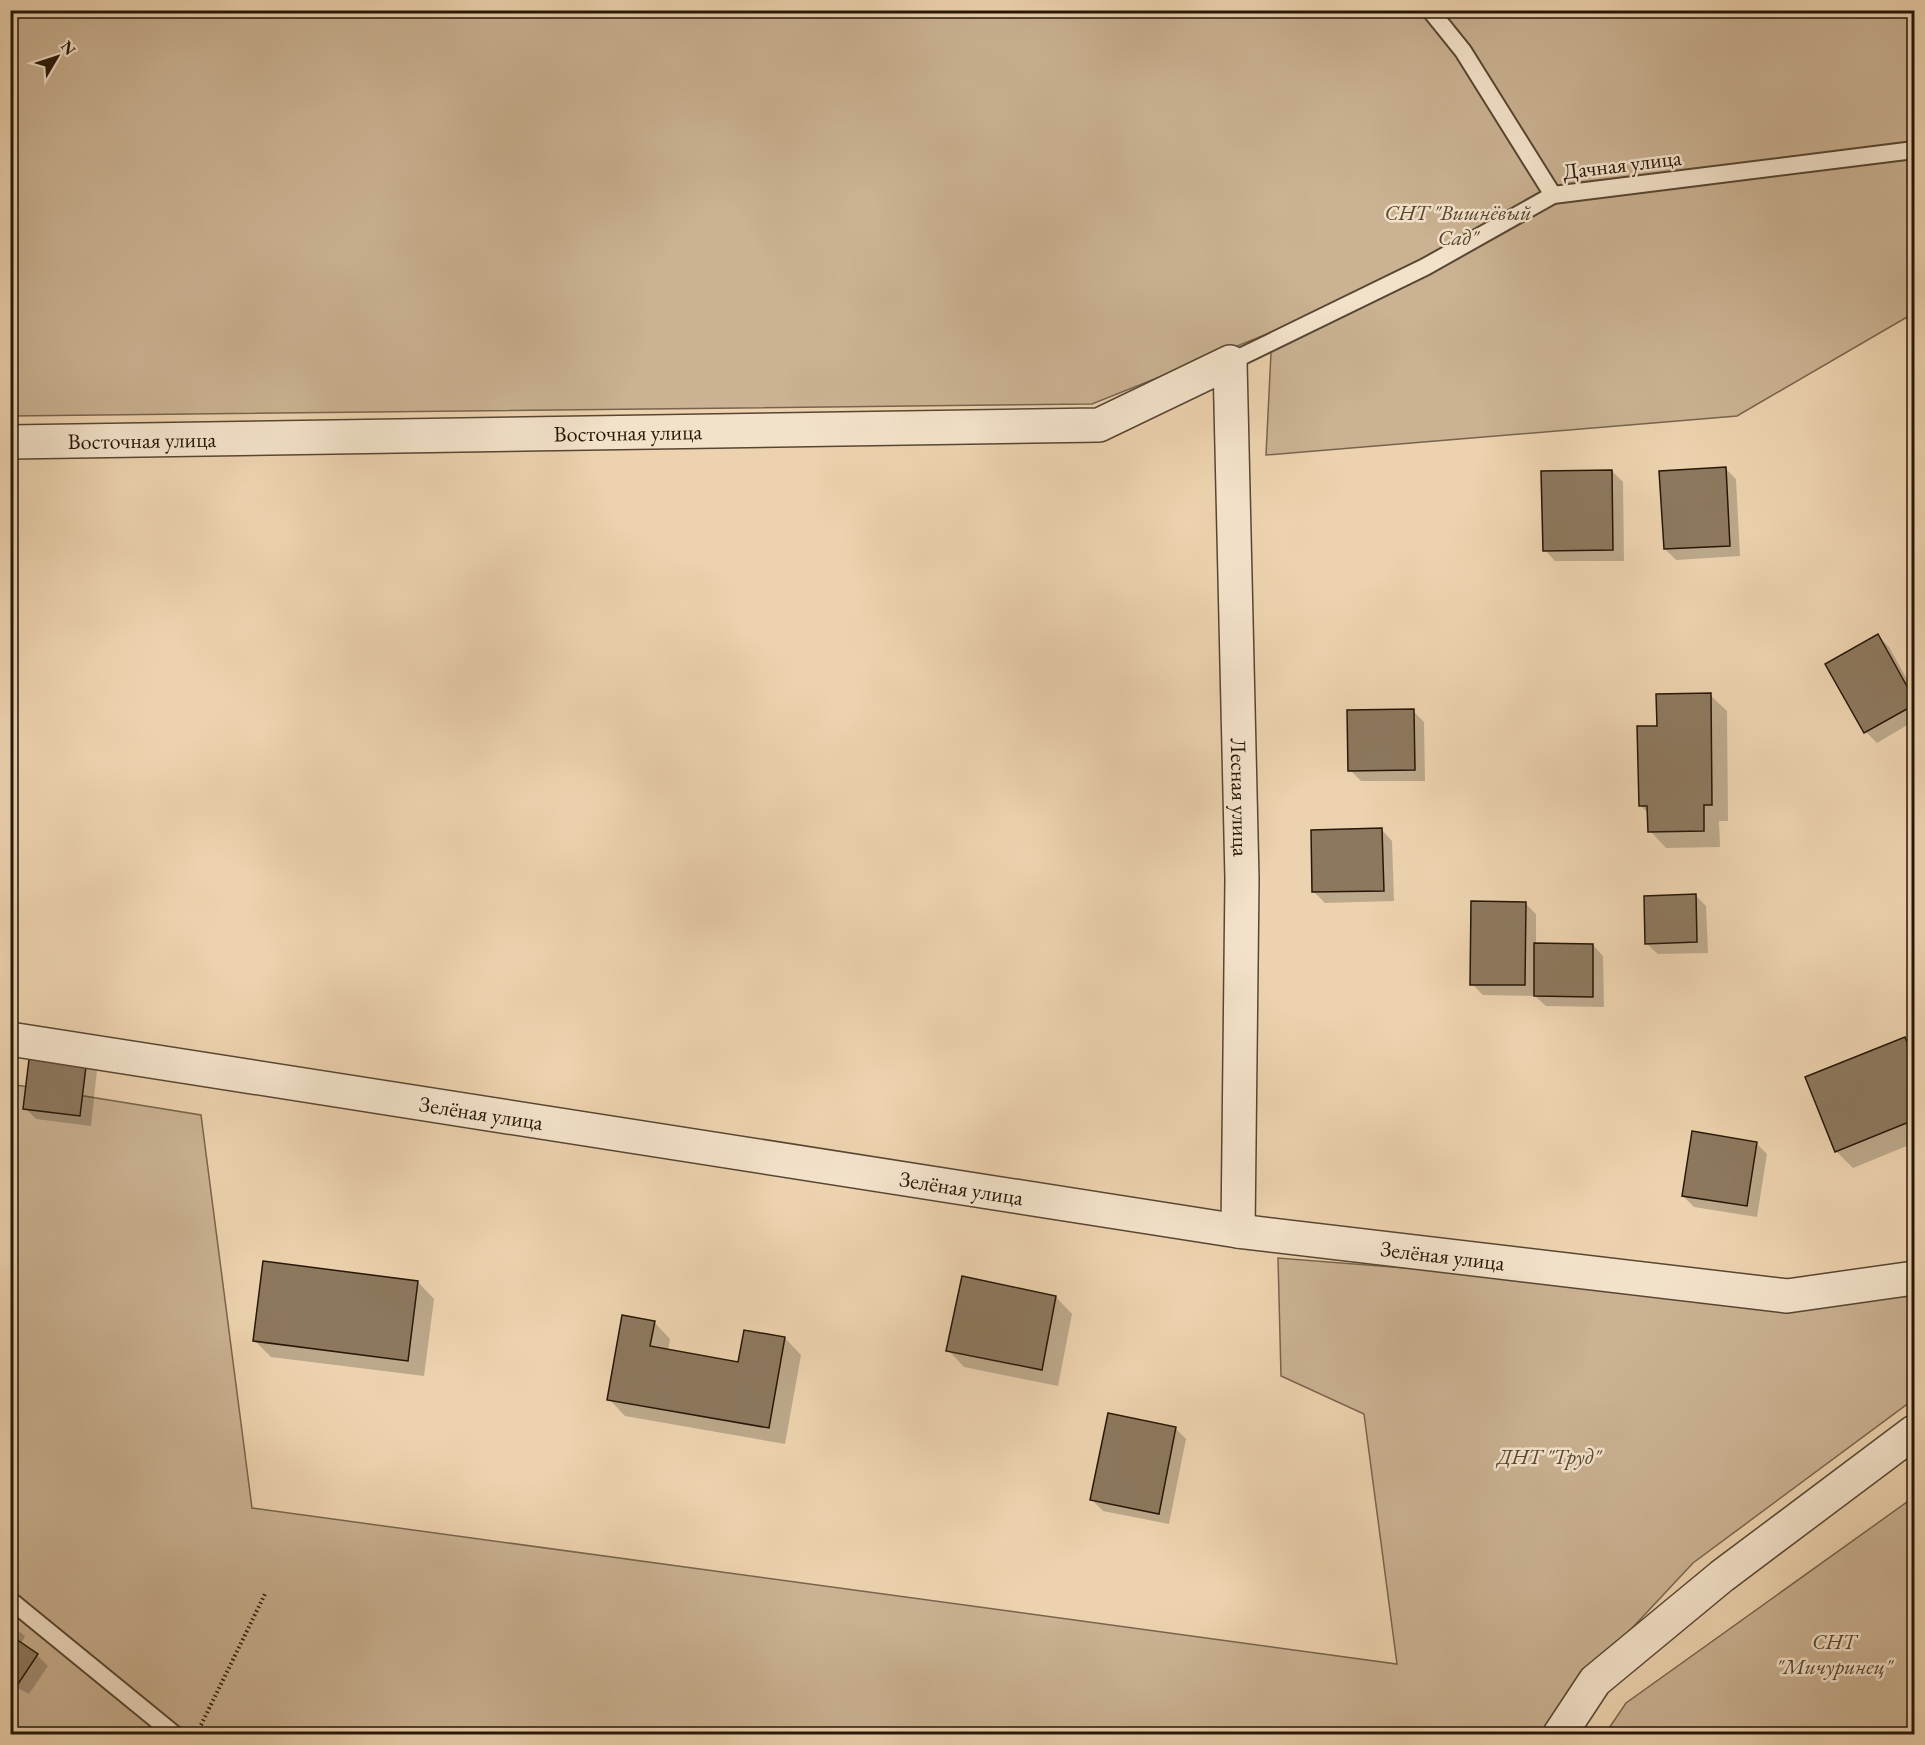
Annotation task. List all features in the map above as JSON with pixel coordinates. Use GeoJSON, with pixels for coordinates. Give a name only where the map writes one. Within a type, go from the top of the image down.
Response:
{"type":"FeatureCollection","features":[{"type":"Feature","properties":{"kind":"street","name":"Восточная улица"},"geometry":{"type":"LineString","coordinates":[[10,442],[1099,425],[1230,362]]}},
{"type":"Feature","properties":{"kind":"street","name":"Лесная улица"},"geometry":{"type":"LineString","coordinates":[[1230,362],[1242,879],[1238,1231]]}},
{"type":"Feature","properties":{"kind":"street","name":"Зелёная улица"},"geometry":{"type":"LineString","coordinates":[[10,1039],[1238,1231],[1787,1296],[1914,1278]]}},
{"type":"Feature","properties":{"kind":"street"},"geometry":{"type":"LineString","coordinates":[[1560,1734],[1595,1681],[1722,1576],[1914,1432]]}},
{"type":"Feature","properties":{"kind":"lane"},"geometry":{"type":"LineString","coordinates":[[1430,10],[1463,51],[1552,195]]}},
{"type":"Feature","properties":{"kind":"lane","name":"Дачная улица"},"geometry":{"type":"LineString","coordinates":[[1230,362],[1425,267],[1552,195],[1914,150]]}},
{"type":"Feature","properties":{"kind":"lane"},"geometry":{"type":"LineString","coordinates":[[10,1600],[174,1734]]}},
{"type":"Feature","properties":{"kind":"path"},"geometry":{"type":"LineString","coordinates":[[196,1734],[265,1594]]}},
{"type":"Feature","properties":{"kind":"green space","name":"СНТ \"Вишнёвый Сад\""},"geometry":{"type":"Polygon","coordinates":[[[10,11],[1914,11],[1914,313],[1737,416],[1266,455],[1272,332],[1092,404],[11,416],[10,11]]]}},
{"type":"Feature","properties":{"kind":"green space","name":"ДНТ \"Труд\""},"geometry":{"type":"Polygon","coordinates":[[[10,1084],[201,1115],[252,1508],[1397,1664],[1364,1414],[1281,1376],[1278,1258],[1723,1293],[1914,1280],[1914,1399],[1693,1563],[1576,1688],[1546,1734],[11,1734],[10,1084]]]}},
{"type":"Feature","properties":{"kind":"green space","name":"СНТ \"Мичуринец\""},"geometry":{"type":"Polygon","coordinates":[[[1914,1497],[1914,1734],[1605,1734],[1626,1703],[1914,1497]]]}},
{"type":"Feature","properties":{"kind":"building"},"geometry":{"type":"Polygon","coordinates":[[[1726,467],[1730,546],[1664,549],[1659,471],[1726,467]]]}},
{"type":"Feature","properties":{"kind":"building"},"geometry":{"type":"Polygon","coordinates":[[[1612,470],[1613,550],[1543,551],[1541,471],[1612,470]]]}},
{"type":"Feature","properties":{"kind":"building"},"geometry":{"type":"Polygon","coordinates":[[[1878,634],[1914,699],[1914,705],[1864,733],[1825,664],[1878,634]]]}},
{"type":"Feature","properties":{"kind":"building"},"geometry":{"type":"Polygon","coordinates":[[[1711,693],[1712,805],[1704,805],[1704,831],[1648,832],[1647,806],[1639,806],[1637,726],[1657,726],[1656,694],[1711,693]]]}},
{"type":"Feature","properties":{"kind":"building"},"geometry":{"type":"Polygon","coordinates":[[[1414,709],[1415,770],[1348,771],[1347,710],[1414,709]]]}},
{"type":"Feature","properties":{"kind":"building"},"geometry":{"type":"Polygon","coordinates":[[[1382,828],[1384,891],[1312,892],[1311,830],[1382,828]]]}},
{"type":"Feature","properties":{"kind":"building"},"geometry":{"type":"Polygon","coordinates":[[[1696,894],[1697,942],[1645,944],[1644,896],[1696,894]]]}},
{"type":"Feature","properties":{"kind":"building"},"geometry":{"type":"Polygon","coordinates":[[[1471,901],[1526,902],[1525,985],[1470,985],[1471,901]]]}},
{"type":"Feature","properties":{"kind":"building"},"geometry":{"type":"Polygon","coordinates":[[[1534,943],[1593,944],[1593,997],[1534,996],[1534,943]]]}},
{"type":"Feature","properties":{"kind":"building"},"geometry":{"type":"Polygon","coordinates":[[[1905,1037],[1914,1061],[1914,1120],[1835,1152],[1805,1077],[1905,1037]]]}},
{"type":"Feature","properties":{"kind":"building"},"geometry":{"type":"Polygon","coordinates":[[[30,1051],[87,1058],[80,1116],[23,1109],[30,1051]]]}},
{"type":"Feature","properties":{"kind":"building"},"geometry":{"type":"Polygon","coordinates":[[[1692,1131],[1757,1142],[1747,1206],[1682,1196],[1692,1131]]]}},
{"type":"Feature","properties":{"kind":"building"},"geometry":{"type":"Polygon","coordinates":[[[263,1261],[418,1281],[408,1361],[253,1341],[263,1261]]]}},
{"type":"Feature","properties":{"kind":"building"},"geometry":{"type":"Polygon","coordinates":[[[962,1276],[1056,1296],[1042,1370],[946,1351],[962,1276]]]}},
{"type":"Feature","properties":{"kind":"building"},"geometry":{"type":"Polygon","coordinates":[[[622,1315],[655,1321],[650,1346],[738,1362],[744,1330],[785,1337],[769,1428],[607,1400],[622,1315]]]}},
{"type":"Feature","properties":{"kind":"building"},"geometry":{"type":"Polygon","coordinates":[[[1108,1413],[1176,1427],[1159,1514],[1090,1500],[1108,1413]]]}},
{"type":"Feature","properties":{"kind":"building"},"geometry":{"type":"Polygon","coordinates":[[[10,1635],[38,1654],[18,1684],[10,1680],[10,1635]]]}}]}
